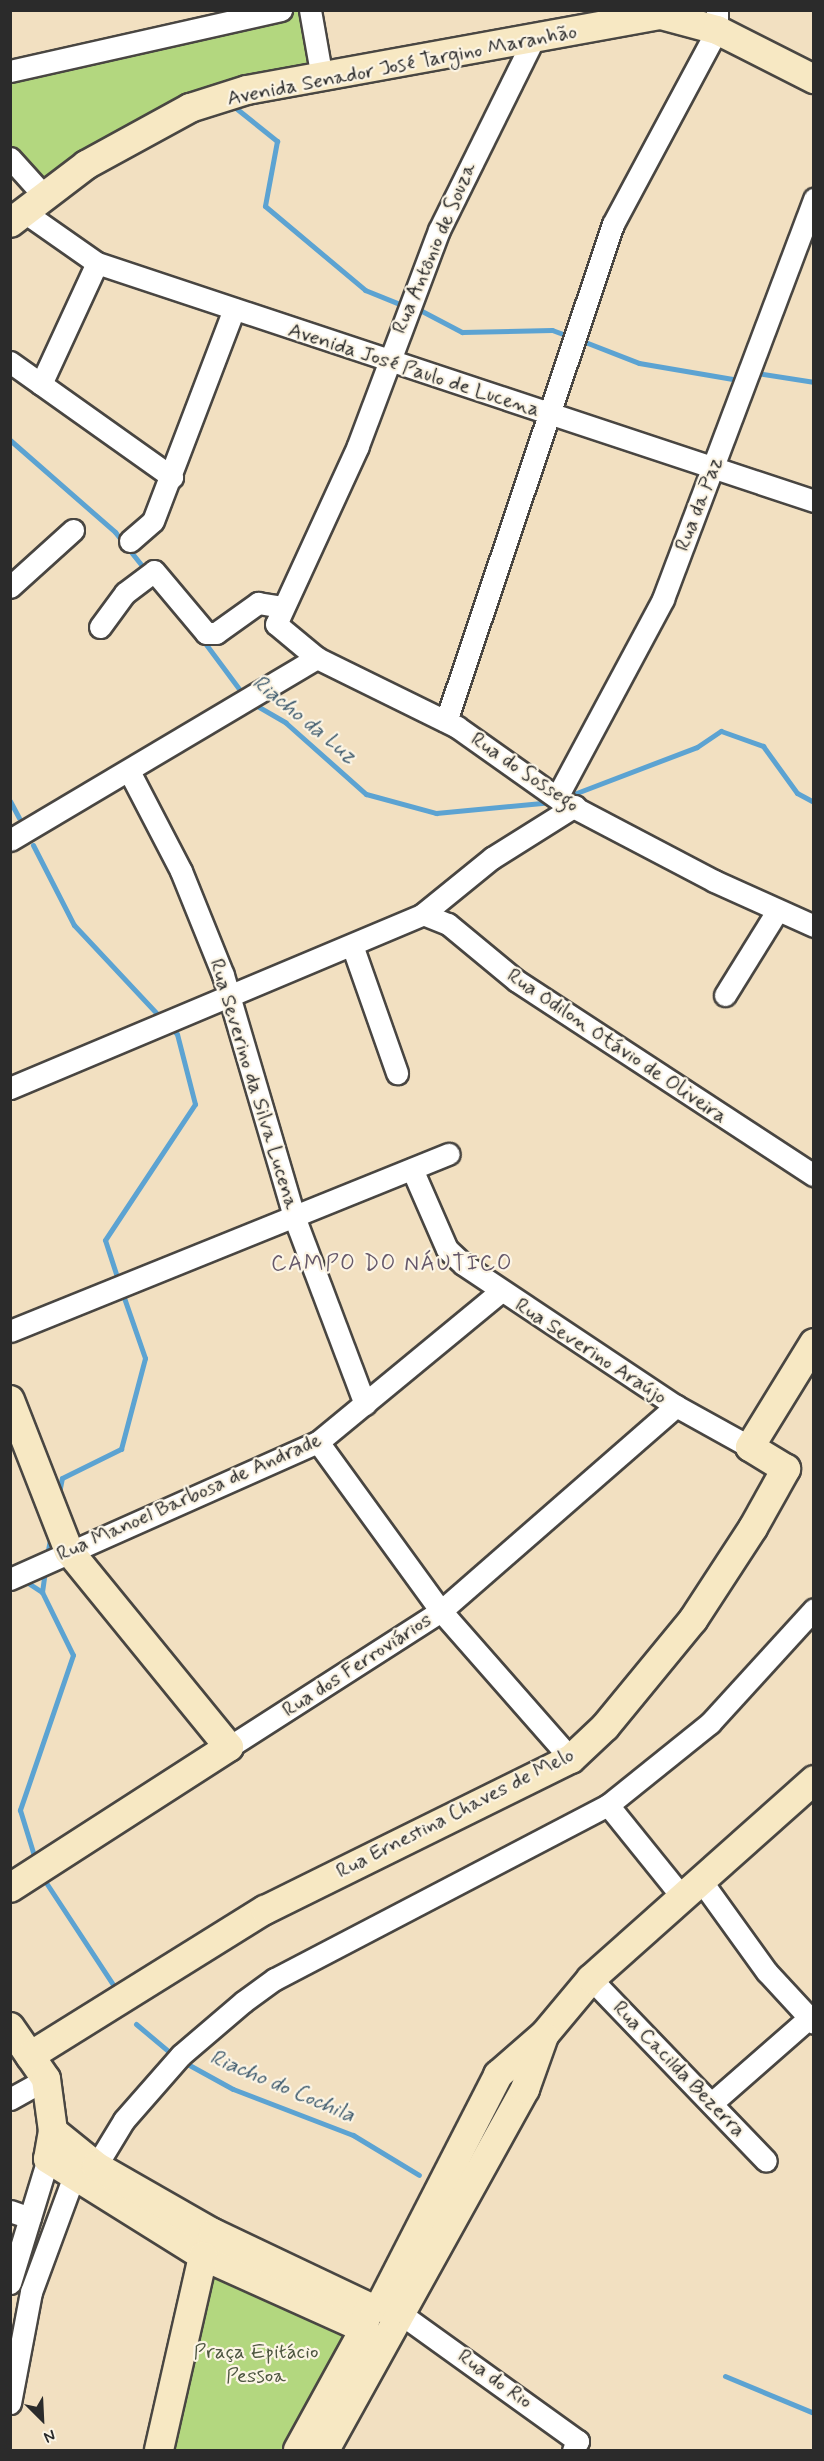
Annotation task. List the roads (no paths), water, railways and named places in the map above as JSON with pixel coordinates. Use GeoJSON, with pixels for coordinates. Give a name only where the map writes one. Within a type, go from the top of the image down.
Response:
{"type":"FeatureCollection","features":[{"type":"Feature","properties":{"kind":"street"},"geometry":{"type":"LineString","coordinates":[[10,71],[281,10]]}},
{"type":"Feature","properties":{"kind":"street"},"geometry":{"type":"LineString","coordinates":[[310,10],[322,78]]}},
{"type":"Feature","properties":{"kind":"street","name":"Avenida Senador José Targino Maranhão"},"geometry":{"type":"LineString","coordinates":[[28,212],[86,165],[190,108],[247,90],[661,15],[717,20],[813,79]]}},
{"type":"Feature","properties":{"kind":"street"},"geometry":{"type":"LineString","coordinates":[[446,721],[613,224],[717,20]]}},
{"type":"Feature","properties":{"kind":"street","name":"Rua Antônio de Souza"},"geometry":{"type":"LineString","coordinates":[[279,616],[358,446],[386,362],[462,178],[533,40]]}},
{"type":"Feature","properties":{"kind":"street","name":"Avenida José Paulo de Lucena"},"geometry":{"type":"LineString","coordinates":[[10,158],[28,212],[97,263],[386,362],[813,501]]}},
{"type":"Feature","properties":{"kind":"street","name":"Rua da Paz"},"geometry":{"type":"LineString","coordinates":[[566,802],[663,598],[813,199]]}},
{"type":"Feature","properties":{"kind":"street"},"geometry":{"type":"LineString","coordinates":[[41,384],[97,263]]}},
{"type":"Feature","properties":{"kind":"street"},"geometry":{"type":"LineString","coordinates":[[130,541],[153,521],[172,477],[234,309]]}},
{"type":"Feature","properties":{"kind":"street"},"geometry":{"type":"LineString","coordinates":[[10,362],[172,477]]}},
{"type":"Feature","properties":{"kind":"street"},"geometry":{"type":"LineString","coordinates":[[10,587],[74,530]]}},
{"type":"Feature","properties":{"kind":"street"},"geometry":{"type":"LineString","coordinates":[[100,627],[125,592],[154,571],[206,633],[216,633],[258,603],[279,616]]}},
{"type":"Feature","properties":{"kind":"street","name":"Rua do Sossego"},"geometry":{"type":"LineString","coordinates":[[279,616],[317,658],[446,721],[566,802],[777,910],[813,926]]}},
{"type":"Feature","properties":{"kind":"street"},"geometry":{"type":"LineString","coordinates":[[10,840],[317,658]]}},
{"type":"Feature","properties":{"kind":"street","name":"Rua Severino da Silva Lucena"},"geometry":{"type":"LineString","coordinates":[[129,771],[181,871],[227,997],[295,1219],[365,1404]]}},
{"type":"Feature","properties":{"kind":"street"},"geometry":{"type":"LineString","coordinates":[[10,1088],[423,914],[566,802]]}},
{"type":"Feature","properties":{"kind":"street"},"geometry":{"type":"LineString","coordinates":[[725,995],[777,910]]}},
{"type":"Feature","properties":{"kind":"street","name":"Rua Odilon Otávio de Oliveira"},"geometry":{"type":"LineString","coordinates":[[423,914],[448,924],[527,987],[813,1175]]}},
{"type":"Feature","properties":{"kind":"street"},"geometry":{"type":"LineString","coordinates":[[352,945],[397,1073]]}},
{"type":"Feature","properties":{"kind":"street"},"geometry":{"type":"LineString","coordinates":[[10,1331],[295,1219],[449,1154]]}},
{"type":"Feature","properties":{"kind":"street","name":"Rua Severino Araújo"},"geometry":{"type":"LineString","coordinates":[[412,1169],[447,1249],[500,1292],[676,1406],[786,1470]]}},
{"type":"Feature","properties":{"kind":"street","name":"Rua Manoel Barbosa de Andrade"},"geometry":{"type":"LineString","coordinates":[[10,1579],[318,1442],[500,1292]]}},
{"type":"Feature","properties":{"kind":"street"},"geometry":{"type":"LineString","coordinates":[[750,1447],[813,1343]]}},
{"type":"Feature","properties":{"kind":"street"},"geometry":{"type":"LineString","coordinates":[[10,1400],[69,1551],[229,1747]]}},
{"type":"Feature","properties":{"kind":"street","name":"Rua dos Ferroviários"},"geometry":{"type":"LineString","coordinates":[[10,1888],[441,1611],[676,1406]]}},
{"type":"Feature","properties":{"kind":"street"},"geometry":{"type":"LineString","coordinates":[[318,1442],[441,1611],[571,1758]]}},
{"type":"Feature","properties":{"kind":"street","name":"Rua Ernestina Chaves de Melo"},"geometry":{"type":"LineString","coordinates":[[30,2056],[265,1910],[571,1758],[605,1727],[693,1620],[786,1470]]}},
{"type":"Feature","properties":{"kind":"street"},"geometry":{"type":"LineString","coordinates":[[10,2283],[20,2214],[124,2120],[181,2055],[275,1979],[608,1804],[710,1723],[813,1609]]}},
{"type":"Feature","properties":{"kind":"street"},"geometry":{"type":"LineString","coordinates":[[325,2451],[380,2322],[498,2075],[544,2034],[591,1978],[813,1780]]}},
{"type":"Feature","properties":{"kind":"street"},"geometry":{"type":"LineString","coordinates":[[608,1804],[692,1890],[811,2020],[713,2102]]}},
{"type":"Feature","properties":{"kind":"street","name":"Rua Cacilda Bezerra"},"geometry":{"type":"LineString","coordinates":[[591,1978],[713,2102],[766,2161]]}},
{"type":"Feature","properties":{"kind":"street"},"geometry":{"type":"LineString","coordinates":[[10,2027],[46,2079],[53,2131],[71,2168],[208,2245],[380,2322]]}},
{"type":"Feature","properties":{"kind":"street"},"geometry":{"type":"LineString","coordinates":[[10,2099],[46,2079]]}},
{"type":"Feature","properties":{"kind":"street"},"geometry":{"type":"LineString","coordinates":[[10,2403],[31,2292],[71,2168],[53,2131]]}},
{"type":"Feature","properties":{"kind":"street"},"geometry":{"type":"LineString","coordinates":[[159,2451],[208,2245]]}},
{"type":"Feature","properties":{"kind":"street"},"geometry":{"type":"LineString","coordinates":[[298,2451],[380,2322]]}},
{"type":"Feature","properties":{"kind":"street","name":"Rua do Rio"},"geometry":{"type":"LineString","coordinates":[[380,2322],[578,2441],[573,2451]]}},
{"type":"Feature","properties":{"kind":"waterway"},"geometry":{"type":"LineString","coordinates":[[232,105],[277,141],[265,206],[365,290],[397,303]]}},
{"type":"Feature","properties":{"kind":"waterway"},"geometry":{"type":"LineString","coordinates":[[418,309],[462,332],[552,330],[571,337]]}},
{"type":"Feature","properties":{"kind":"waterway"},"geometry":{"type":"LineString","coordinates":[[580,340],[639,363],[733,379]]}},
{"type":"Feature","properties":{"kind":"waterway"},"geometry":{"type":"LineString","coordinates":[[757,373],[814,382]]}},
{"type":"Feature","properties":{"kind":"waterway","name":"Riacho da Luz"},"geometry":{"type":"LineString","coordinates":[[10,440],[115,532],[147,572]]}},
{"type":"Feature","properties":{"kind":"waterway","name":"Riacho da Luz"},"geometry":{"type":"LineString","coordinates":[[202,639],[245,697]]}},
{"type":"Feature","properties":{"kind":"waterway","name":"Riacho da Luz"},"geometry":{"type":"LineString","coordinates":[[252,703],[286,723],[366,794],[436,813],[552,802]]}},
{"type":"Feature","properties":{"kind":"waterway","name":"Riacho da Luz"},"geometry":{"type":"LineString","coordinates":[[566,797],[697,747],[721,731],[763,746],[797,793],[814,802]]}},
{"type":"Feature","properties":{"kind":"waterway"},"geometry":{"type":"LineString","coordinates":[[10,801],[19,818]]}},
{"type":"Feature","properties":{"kind":"waterway"},"geometry":{"type":"LineString","coordinates":[[33,845],[74,925],[161,1018]]}},
{"type":"Feature","properties":{"kind":"waterway"},"geometry":{"type":"LineString","coordinates":[[119,1283],[105,1240],[195,1104],[177,1034],[170,1027]]}},
{"type":"Feature","properties":{"kind":"waterway"},"geometry":{"type":"LineString","coordinates":[[59,1493],[62,1478],[121,1449],[145,1358],[122,1292]]}},
{"type":"Feature","properties":{"kind":"waterway"},"geometry":{"type":"LineString","coordinates":[[47,1555],[51,1535]]}},
{"type":"Feature","properties":{"kind":"waterway"},"geometry":{"type":"LineString","coordinates":[[42,1592],[45,1571]]}},
{"type":"Feature","properties":{"kind":"waterway","name":"Riacho do Cochila"},"geometry":{"type":"LineString","coordinates":[[22,1579],[42,1592],[73,1655],[20,1810],[36,1862]]}},
{"type":"Feature","properties":{"kind":"waterway","name":"Riacho do Cochila"},"geometry":{"type":"LineString","coordinates":[[43,1878],[116,1989]]}},
{"type":"Feature","properties":{"kind":"waterway","name":"Riacho do Cochila"},"geometry":{"type":"LineString","coordinates":[[136,2024],[174,2056]]}},
{"type":"Feature","properties":{"kind":"waterway","name":"Riacho do Cochila"},"geometry":{"type":"LineString","coordinates":[[182,2061],[233,2089],[353,2135],[419,2175]]}},
{"type":"Feature","properties":{"kind":"waterway","name":"Riacho do Cochila"},"geometry":{"type":"LineString","coordinates":[[725,2376],[814,2413]]}},
{"type":"Feature","properties":{"kind":"district","name":"CAMPO DO NÁUTICO"},"geometry":{"type":"Point","coordinates":[392,1265]}},
{"type":"Feature","properties":{"kind":"park label","name":"Praça Epitácio Pessoa"},"geometry":{"type":"Point","coordinates":[256,2364]}}]}
